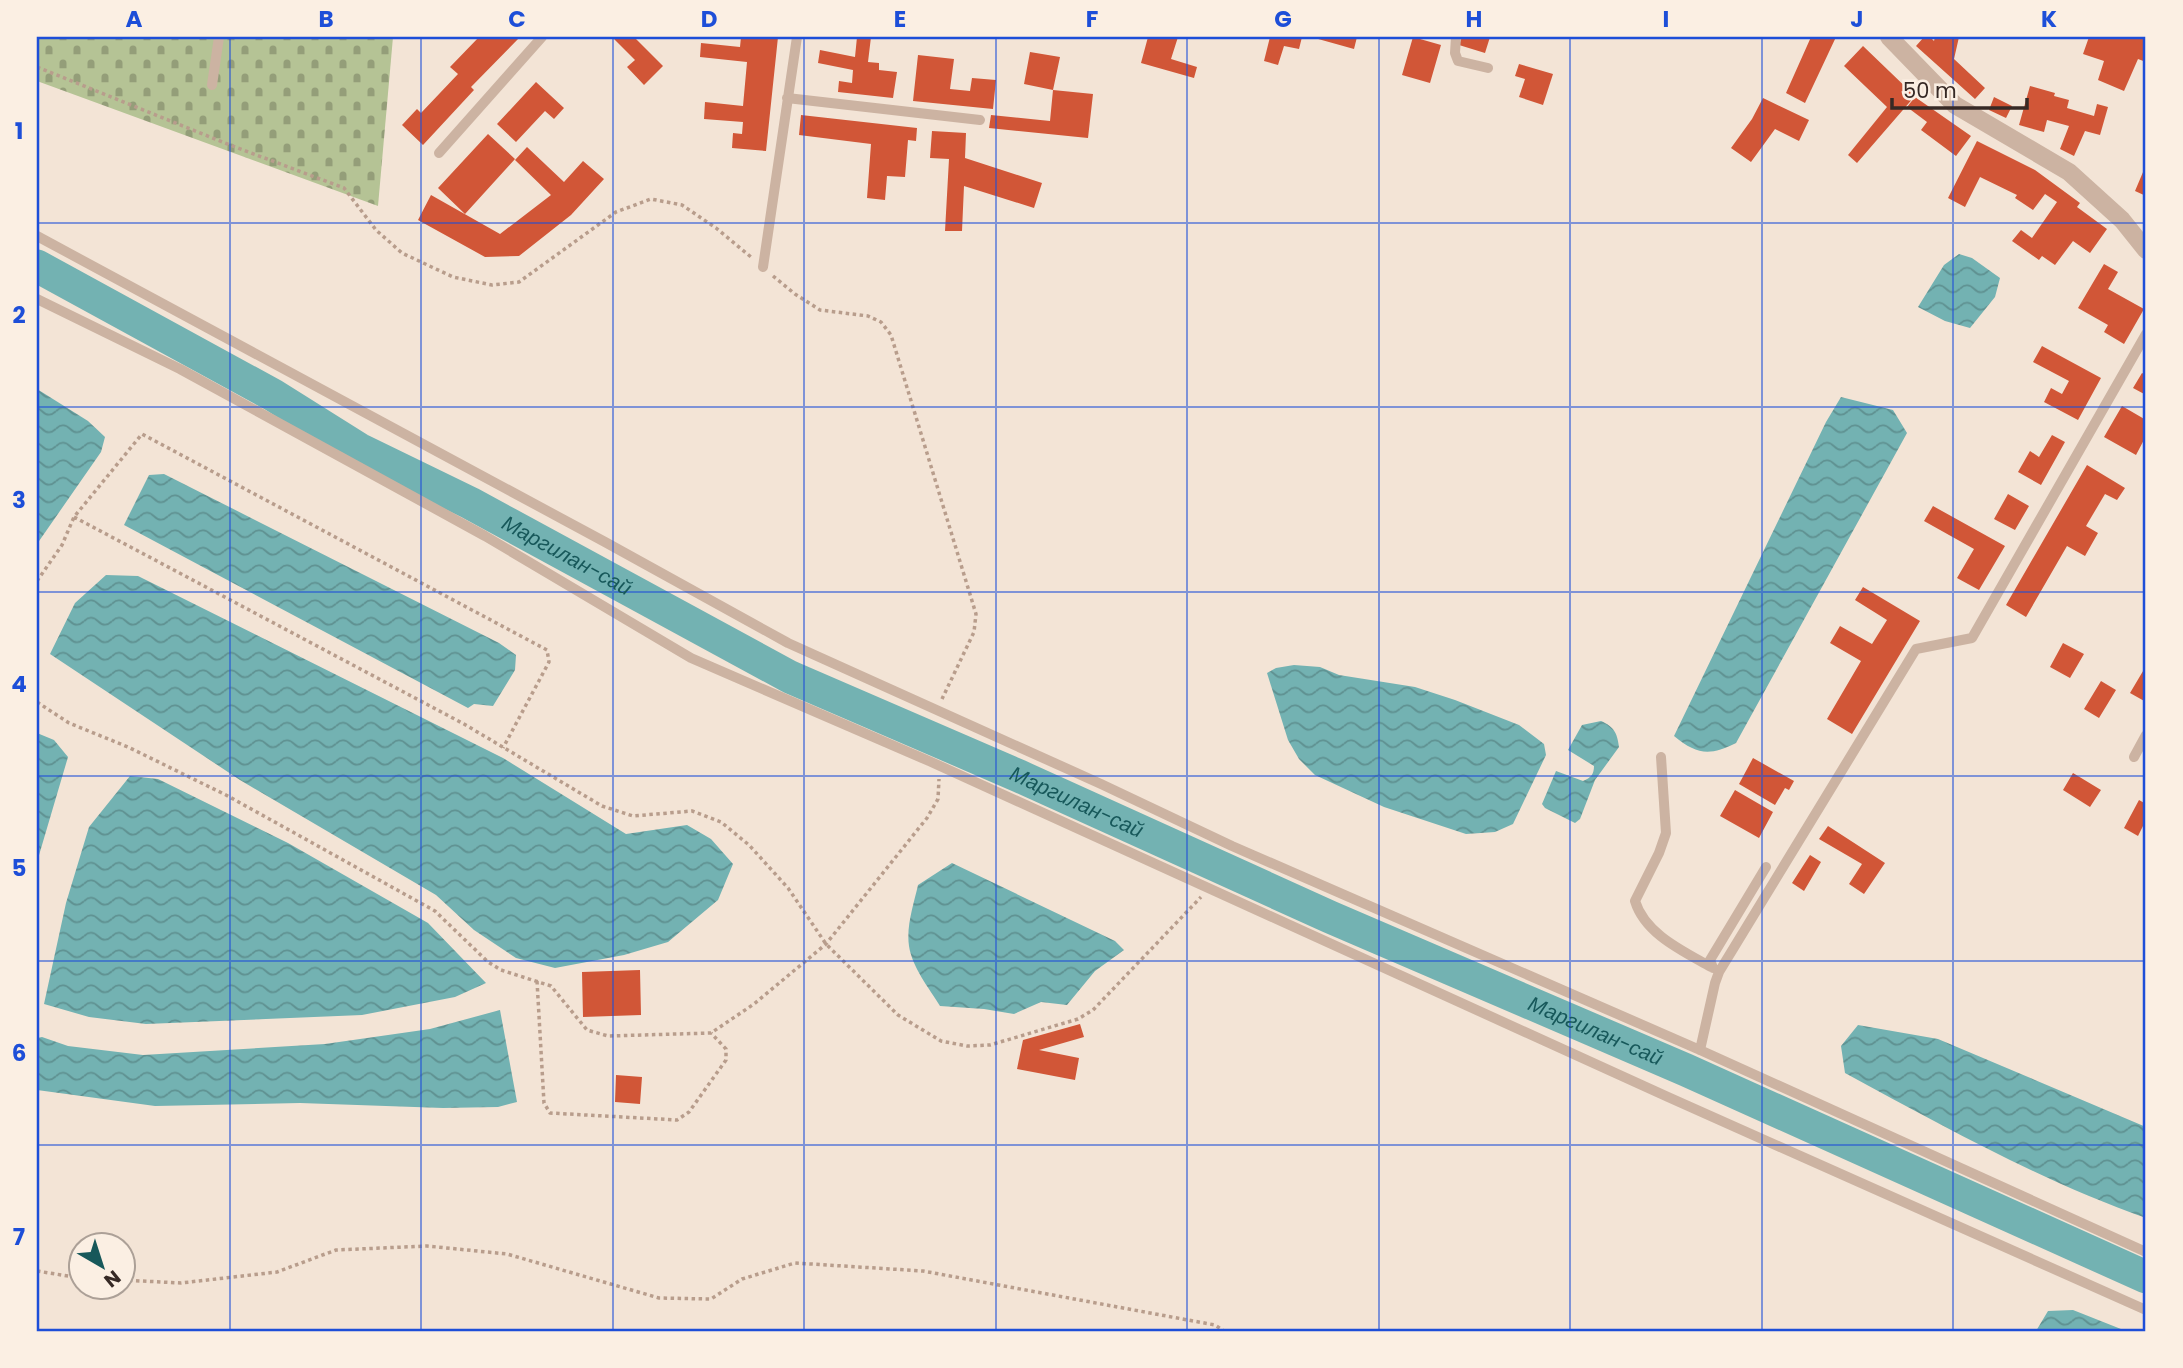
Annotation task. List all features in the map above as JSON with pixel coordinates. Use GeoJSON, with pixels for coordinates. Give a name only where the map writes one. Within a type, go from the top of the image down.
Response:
{"type":"FeatureCollection","features":[{"type":"Feature","properties":{"kind":"street"},"geometry":{"type":"LineString","coordinates":[[1889,37],[1955,105],[2069,172],[2122,220],[2146,250]]}},
{"type":"Feature","properties":{"kind":"lane"},"geometry":{"type":"LineString","coordinates":[[212,85],[219,37]]}},
{"type":"Feature","properties":{"kind":"lane"},"geometry":{"type":"LineString","coordinates":[[439,153],[542,37]]}},
{"type":"Feature","properties":{"kind":"lane"},"geometry":{"type":"LineString","coordinates":[[763,267],[797,37]]}},
{"type":"Feature","properties":{"kind":"lane"},"geometry":{"type":"LineString","coordinates":[[1456,37],[1455,52],[1458,61],[1488,68]]}},
{"type":"Feature","properties":{"kind":"lane"},"geometry":{"type":"LineString","coordinates":[[787,98],[980,120]]}},
{"type":"Feature","properties":{"kind":"lane"},"geometry":{"type":"LineString","coordinates":[[37,236],[788,643],[938,709],[1232,846],[1700,1050],[2146,1252]]}},
{"type":"Feature","properties":{"kind":"lane"},"geometry":{"type":"LineString","coordinates":[[37,299],[180,369],[473,529],[691,658],[929,761],[1681,1103],[2146,1310]]}},
{"type":"Feature","properties":{"kind":"lane"},"geometry":{"type":"LineString","coordinates":[[1715,970],[1916,649],[1972,638],[2146,334]]}},
{"type":"Feature","properties":{"kind":"lane"},"geometry":{"type":"LineString","coordinates":[[2134,757],[2146,735]]}},
{"type":"Feature","properties":{"kind":"lane"},"geometry":{"type":"LineString","coordinates":[[1661,757],[1666,833],[1635,901],[1639,913],[1667,942],[1715,970]]}},
{"type":"Feature","properties":{"kind":"lane"},"geometry":{"type":"LineString","coordinates":[[1700,1050],[1715,983],[1715,970],[1710,960],[1766,867]]}},
{"type":"Feature","properties":{"kind":"path"},"geometry":{"type":"LineString","coordinates":[[37,67],[344,188],[376,230],[402,253],[453,277],[492,285],[519,282],[616,212],[651,199],[682,205],[716,228],[795,294],[820,310],[868,316],[881,322],[891,335],[976,614],[974,632],[938,709]]}},
{"type":"Feature","properties":{"kind":"path"},"geometry":{"type":"LineString","coordinates":[[37,581],[62,545],[74,517],[142,434],[547,650],[550,662],[503,748]]}},
{"type":"Feature","properties":{"kind":"path"},"geometry":{"type":"LineString","coordinates":[[74,517],[464,724],[602,806],[633,816],[692,811],[722,822],[750,845],[788,888],[826,944],[898,1016],[941,1041],[967,1046],[989,1045],[1078,1019],[1093,1010],[1210,888]]}},
{"type":"Feature","properties":{"kind":"path"},"geometry":{"type":"LineString","coordinates":[[37,702],[69,723],[128,747],[226,795],[435,911],[488,962],[501,970],[551,986],[587,1030],[608,1036],[712,1033],[754,1004],[826,944],[928,818],[938,799],[939,780],[929,761]]}},
{"type":"Feature","properties":{"kind":"path"},"geometry":{"type":"LineString","coordinates":[[537,981],[544,1103],[550,1113],[677,1120],[689,1112],[726,1060],[726,1049],[712,1033]]}},
{"type":"Feature","properties":{"kind":"path"},"geometry":{"type":"LineString","coordinates":[[136,1281],[181,1283],[263,1274],[276,1272],[336,1250],[427,1246],[507,1254],[659,1298],[711,1299],[742,1279],[795,1263],[923,1271],[1215,1325],[1224,1331]]}},
{"type":"Feature","properties":{"kind":"path"},"geometry":{"type":"LineString","coordinates":[[37,1271],[66,1276]]}},
{"type":"Feature","properties":{"kind":"green space"},"geometry":{"type":"Polygon","coordinates":[[[37,37],[393,37],[378,206],[37,81],[37,37]]]}},
{"type":"Feature","properties":{"kind":"water"},"geometry":{"type":"Polygon","coordinates":[[[1959,254],[1972,258],[2000,278],[1995,297],[1970,328],[1945,321],[1918,307],[1944,265],[1959,254]]]}},
{"type":"Feature","properties":{"kind":"water"},"geometry":{"type":"Polygon","coordinates":[[[37,389],[88,421],[105,437],[101,452],[37,544],[37,389]]]}},
{"type":"Feature","properties":{"kind":"water"},"geometry":{"type":"Polygon","coordinates":[[[1841,397],[1893,410],[1907,433],[1736,743],[1711,752],[1697,750],[1674,736],[1826,422],[1841,397]]]}},
{"type":"Feature","properties":{"kind":"water"},"geometry":{"type":"Polygon","coordinates":[[[164,474],[499,643],[516,655],[515,670],[493,706],[474,704],[468,708],[124,525],[149,475],[164,474]]]}},
{"type":"Feature","properties":{"kind":"water"},"geometry":{"type":"Polygon","coordinates":[[[106,575],[138,576],[503,758],[626,834],[687,825],[711,839],[733,864],[718,900],[668,942],[624,955],[555,968],[516,958],[474,930],[436,895],[240,780],[50,654],[75,603],[106,575]]]}},
{"type":"Feature","properties":{"kind":"water"},"geometry":{"type":"Polygon","coordinates":[[[1294,665],[1320,667],[1339,675],[1415,687],[1519,725],[1544,744],[1546,755],[1513,824],[1495,832],[1466,834],[1384,807],[1315,775],[1299,759],[1288,740],[1267,673],[1276,668],[1294,665]]]}},
{"type":"Feature","properties":{"kind":"water"},"geometry":{"type":"Polygon","coordinates":[[[1601,721],[1614,731],[1619,747],[1595,780],[1580,819],[1575,823],[1542,804],[1556,771],[1583,781],[1592,775],[1594,766],[1568,750],[1582,725],[1601,721]]]}},
{"type":"Feature","properties":{"kind":"water"},"geometry":{"type":"Polygon","coordinates":[[[37,733],[54,740],[68,757],[37,862],[37,733]]]}},
{"type":"Feature","properties":{"kind":"water"},"geometry":{"type":"Polygon","coordinates":[[[130,776],[158,779],[288,843],[428,923],[486,983],[455,997],[362,1015],[146,1024],[89,1017],[44,1004],[66,903],[89,827],[130,776]]]}},
{"type":"Feature","properties":{"kind":"water"},"geometry":{"type":"Polygon","coordinates":[[[952,863],[1115,941],[1124,950],[1095,971],[1067,1005],[1041,1002],[1014,1014],[940,1006],[914,962],[909,946],[909,931],[918,885],[952,863]]]}},
{"type":"Feature","properties":{"kind":"water"},"geometry":{"type":"Polygon","coordinates":[[[500,1010],[517,1102],[498,1107],[443,1108],[300,1103],[155,1106],[37,1090],[37,1038],[42,1037],[68,1046],[143,1055],[325,1044],[430,1029],[500,1010]]]}},
{"type":"Feature","properties":{"kind":"water"},"geometry":{"type":"Polygon","coordinates":[[[1858,1025],[1938,1039],[2146,1127],[2146,1218],[2030,1170],[1845,1073],[1841,1046],[1858,1025]]]}},
{"type":"Feature","properties":{"kind":"water"},"geometry":{"type":"Polygon","coordinates":[[[2073,1310],[2126,1331],[2036,1331],[2048,1311],[2073,1310]]]}},
{"type":"Feature","properties":{"kind":"building"},"geometry":{"type":"Polygon","coordinates":[[[479,37],[520,37],[471,87],[474,90],[423,145],[402,125],[417,109],[421,113],[458,74],[450,67],[479,37]]]}},
{"type":"Feature","properties":{"kind":"building"},"geometry":{"type":"Polygon","coordinates":[[[612,37],[634,37],[663,66],[644,85],[627,67],[635,60],[612,37]]]}},
{"type":"Feature","properties":{"kind":"building"},"geometry":{"type":"Polygon","coordinates":[[[741,37],[778,37],[766,151],[732,148],[733,133],[742,134],[743,122],[704,119],[705,102],[743,106],[747,62],[700,57],[701,43],[740,47],[741,37]]]}},
{"type":"Feature","properties":{"kind":"building"},"geometry":{"type":"Polygon","coordinates":[[[857,37],[871,37],[868,62],[879,63],[879,70],[897,72],[893,98],[838,92],[839,81],[852,83],[853,70],[818,63],[820,50],[855,57],[857,37]]]}},
{"type":"Feature","properties":{"kind":"building"},"geometry":{"type":"Polygon","coordinates":[[[1148,37],[1178,37],[1171,59],[1197,67],[1194,78],[1141,63],[1148,37]]]}},
{"type":"Feature","properties":{"kind":"building"},"geometry":{"type":"Polygon","coordinates":[[[1270,37],[1302,37],[1299,49],[1284,46],[1278,65],[1264,61],[1270,37]]]}},
{"type":"Feature","properties":{"kind":"building"},"geometry":{"type":"Polygon","coordinates":[[[1311,37],[1357,37],[1354,49],[1311,37]]]}},
{"type":"Feature","properties":{"kind":"building"},"geometry":{"type":"Polygon","coordinates":[[[1413,37],[1441,45],[1430,83],[1402,75],[1413,37]]]}},
{"type":"Feature","properties":{"kind":"building"},"geometry":{"type":"Polygon","coordinates":[[[1462,37],[1490,37],[1485,53],[1459,45],[1462,37]]]}},
{"type":"Feature","properties":{"kind":"building"},"geometry":{"type":"Polygon","coordinates":[[[1811,37],[1836,37],[1805,103],[1786,93],[1811,37]]]}},
{"type":"Feature","properties":{"kind":"building"},"geometry":{"type":"Polygon","coordinates":[[[1924,37],[1930,37],[1934,41],[1935,37],[1959,37],[1954,59],[1985,88],[1975,99],[1916,46],[1924,37]]]}},
{"type":"Feature","properties":{"kind":"building"},"geometry":{"type":"Polygon","coordinates":[[[2089,37],[2146,37],[2146,62],[2138,59],[2124,91],[2098,80],[2104,61],[2083,54],[2089,37]]]}},
{"type":"Feature","properties":{"kind":"building"},"geometry":{"type":"Polygon","coordinates":[[[1863,46],[1915,96],[1857,163],[1848,155],[1887,107],[1844,66],[1863,46]]]}},
{"type":"Feature","properties":{"kind":"building"},"geometry":{"type":"Polygon","coordinates":[[[1030,52],[1060,57],[1053,90],[1024,84],[1030,52]]]}},
{"type":"Feature","properties":{"kind":"building"},"geometry":{"type":"Polygon","coordinates":[[[918,55],[954,59],[950,89],[970,91],[972,78],[996,80],[993,109],[913,101],[918,55]]]}},
{"type":"Feature","properties":{"kind":"building"},"geometry":{"type":"Polygon","coordinates":[[[1519,64],[1553,74],[1543,105],[1519,97],[1525,79],[1515,76],[1519,64]]]}},
{"type":"Feature","properties":{"kind":"building"},"geometry":{"type":"Polygon","coordinates":[[[536,82],[564,108],[554,119],[545,111],[516,142],[497,124],[536,82]]]}},
{"type":"Feature","properties":{"kind":"building"},"geometry":{"type":"Polygon","coordinates":[[[2030,86],[2055,93],[2054,96],[2069,100],[2067,108],[2094,116],[2097,104],[2108,107],[2100,135],[2085,131],[2074,156],[2060,149],[2069,126],[2047,120],[2044,132],[2019,125],[2030,86]]]}},
{"type":"Feature","properties":{"kind":"building"},"geometry":{"type":"Polygon","coordinates":[[[1053,90],[1093,94],[1088,138],[989,128],[991,115],[1050,121],[1053,90]]]}},
{"type":"Feature","properties":{"kind":"building"},"geometry":{"type":"Polygon","coordinates":[[[1915,97],[1971,136],[1956,156],[1921,130],[1927,122],[1907,107],[1915,97]]]}},
{"type":"Feature","properties":{"kind":"building"},"geometry":{"type":"Polygon","coordinates":[[[1994,97],[2012,106],[2006,118],[1989,110],[1994,97]]]}},
{"type":"Feature","properties":{"kind":"building"},"geometry":{"type":"Polygon","coordinates":[[[1763,98],[1809,120],[1799,141],[1775,129],[1751,162],[1731,148],[1763,98]]]}},
{"type":"Feature","properties":{"kind":"building"},"geometry":{"type":"Polygon","coordinates":[[[801,115],[917,128],[916,141],[908,140],[905,177],[887,176],[885,200],[867,198],[871,144],[799,135],[801,115]]]}},
{"type":"Feature","properties":{"kind":"building"},"geometry":{"type":"Polygon","coordinates":[[[932,131],[966,133],[965,158],[1042,183],[1034,208],[964,186],[962,231],[945,231],[949,159],[930,158],[932,131]]]}},
{"type":"Feature","properties":{"kind":"building"},"geometry":{"type":"Polygon","coordinates":[[[488,134],[515,159],[465,214],[438,188],[488,134]]]}},
{"type":"Feature","properties":{"kind":"building"},"geometry":{"type":"Polygon","coordinates":[[[1977,141],[2035,170],[2080,203],[2077,207],[2107,229],[2090,253],[2073,241],[2055,265],[2042,256],[2039,260],[2012,241],[2021,230],[2032,238],[2057,202],[2045,194],[2033,210],[2015,198],[2017,195],[1980,177],[1965,207],[1948,198],[1977,141]]]}},
{"type":"Feature","properties":{"kind":"building"},"geometry":{"type":"Polygon","coordinates":[[[527,147],[564,182],[583,161],[604,179],[571,215],[519,256],[485,257],[418,220],[431,195],[500,234],[551,195],[515,160],[527,147]]]}},
{"type":"Feature","properties":{"kind":"building"},"geometry":{"type":"Polygon","coordinates":[[[2146,165],[2146,196],[2135,191],[2146,165]]]}},
{"type":"Feature","properties":{"kind":"building"},"geometry":{"type":"Polygon","coordinates":[[[2104,264],[2118,272],[2108,289],[2144,309],[2124,344],[2104,332],[2108,325],[2078,308],[2104,264]]]}},
{"type":"Feature","properties":{"kind":"building"},"geometry":{"type":"Polygon","coordinates":[[[2042,346],[2101,378],[2078,420],[2044,402],[2051,388],[2062,394],[2069,381],[2033,362],[2042,346]]]}},
{"type":"Feature","properties":{"kind":"building"},"geometry":{"type":"Polygon","coordinates":[[[2142,373],[2146,375],[2146,395],[2133,388],[2142,373]]]}},
{"type":"Feature","properties":{"kind":"building"},"geometry":{"type":"Polygon","coordinates":[[[2122,406],[2146,420],[2146,436],[2136,455],[2104,437],[2122,406]]]}},
{"type":"Feature","properties":{"kind":"building"},"geometry":{"type":"Polygon","coordinates":[[[2052,435],[2065,442],[2041,485],[2018,472],[2030,451],[2039,457],[2052,435]]]}},
{"type":"Feature","properties":{"kind":"building"},"geometry":{"type":"Polygon","coordinates":[[[2087,465],[2125,488],[2117,500],[2105,494],[2086,526],[2098,533],[2085,556],[2067,546],[2026,617],[2006,605],[2087,465]]]}},
{"type":"Feature","properties":{"kind":"building"},"geometry":{"type":"Polygon","coordinates":[[[2008,494],[2029,506],[2015,530],[1994,519],[2008,494]]]}},
{"type":"Feature","properties":{"kind":"building"},"geometry":{"type":"Polygon","coordinates":[[[1933,506],[2005,546],[1979,590],[1957,578],[1974,549],[1924,521],[1933,506]]]}},
{"type":"Feature","properties":{"kind":"building"},"geometry":{"type":"Polygon","coordinates":[[[1863,587],[1920,621],[1852,734],[1827,719],[1861,661],[1830,643],[1840,626],[1872,644],[1887,620],[1855,600],[1863,587]]]}},
{"type":"Feature","properties":{"kind":"building"},"geometry":{"type":"Polygon","coordinates":[[[2063,643],[2084,654],[2070,678],[2050,667],[2063,643]]]}},
{"type":"Feature","properties":{"kind":"building"},"geometry":{"type":"Polygon","coordinates":[[[2146,666],[2146,702],[2130,693],[2146,666]]]}},
{"type":"Feature","properties":{"kind":"building"},"geometry":{"type":"Polygon","coordinates":[[[2101,681],[2116,690],[2099,718],[2084,709],[2101,681]]]}},
{"type":"Feature","properties":{"kind":"building"},"geometry":{"type":"Polygon","coordinates":[[[1753,758],[1794,781],[1789,790],[1785,788],[1775,805],[1739,784],[1753,758]]]}},
{"type":"Feature","properties":{"kind":"building"},"geometry":{"type":"Polygon","coordinates":[[[2073,773],[2101,790],[2090,807],[2063,790],[2073,773]]]}},
{"type":"Feature","properties":{"kind":"building"},"geometry":{"type":"Polygon","coordinates":[[[1735,790],[1773,812],[1759,838],[1720,816],[1735,790]]]}},
{"type":"Feature","properties":{"kind":"building"},"geometry":{"type":"Polygon","coordinates":[[[2139,800],[2146,804],[2146,820],[2138,836],[2124,828],[2139,800]]]}},
{"type":"Feature","properties":{"kind":"building"},"geometry":{"type":"Polygon","coordinates":[[[1828,826],[1885,863],[1864,894],[1849,884],[1862,864],[1819,839],[1828,826]]]}},
{"type":"Feature","properties":{"kind":"building"},"geometry":{"type":"Polygon","coordinates":[[[1810,855],[1821,862],[1804,891],[1792,883],[1810,855]]]}},
{"type":"Feature","properties":{"kind":"building"},"geometry":{"type":"Polygon","coordinates":[[[640,970],[641,1015],[583,1017],[582,972],[640,970]]]}},
{"type":"Feature","properties":{"kind":"building"},"geometry":{"type":"Polygon","coordinates":[[[1080,1024],[1084,1037],[1039,1050],[1079,1058],[1075,1080],[1017,1069],[1023,1040],[1080,1024]]]}},
{"type":"Feature","properties":{"kind":"building"},"geometry":{"type":"Polygon","coordinates":[[[616,1075],[642,1077],[640,1104],[615,1102],[616,1075]]]}},
{"type":"Feature","properties":{"kind":"waterway","name":"Маргилан-сай"},"geometry":{"type":"LineString","coordinates":[[37,266],[273,395],[359,449],[470,503],[790,677],[1019,776],[1330,917],[1686,1070],[2146,1277]]}}]}
